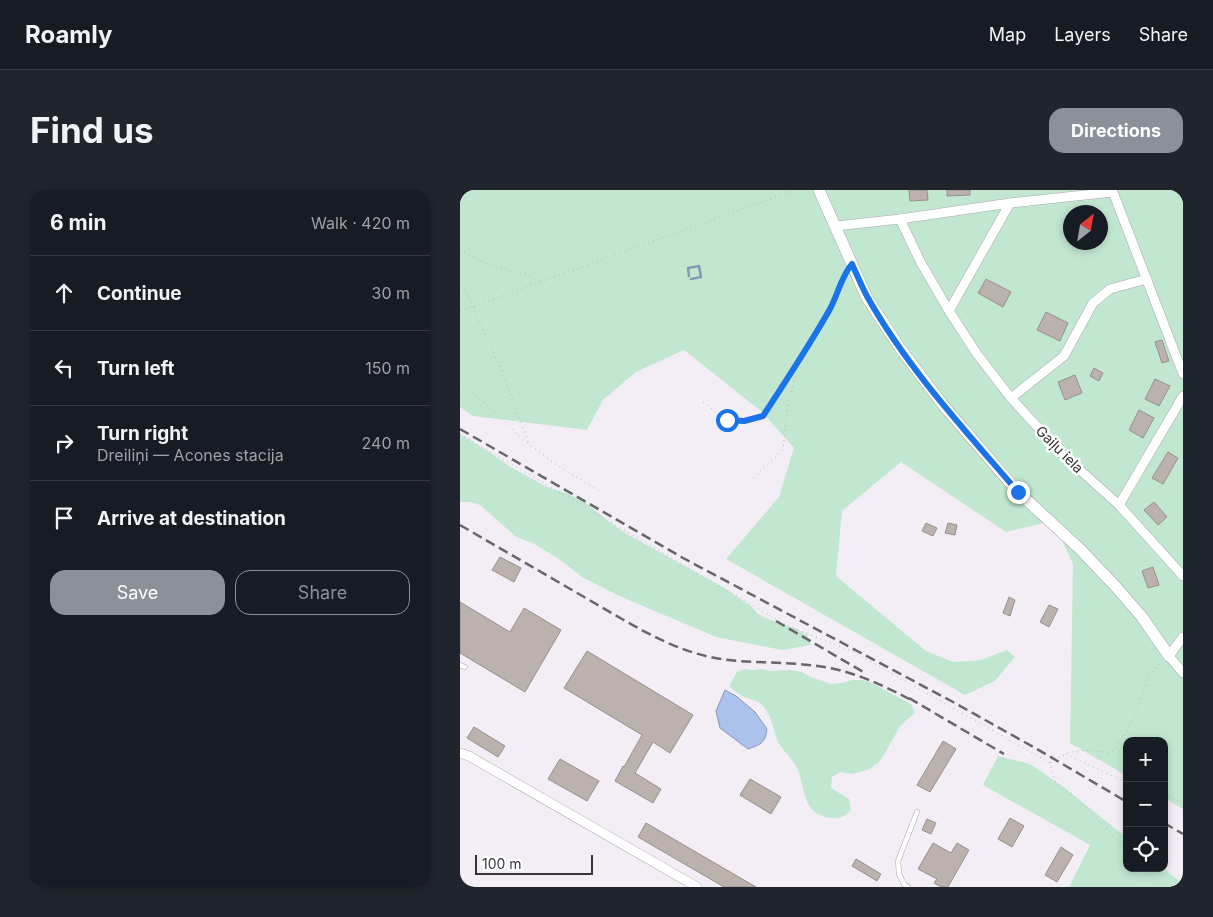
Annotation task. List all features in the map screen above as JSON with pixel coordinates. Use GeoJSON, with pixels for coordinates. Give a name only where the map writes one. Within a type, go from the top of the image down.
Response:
{"type":"FeatureCollection","features":[{"type":"Feature","properties":{"kind":"street"},"geometry":{"type":"LineString","coordinates":[[819,190],[868,298],[900,348],[944,405],[1018,492],[1080,549],[1116,588],[1142,617],[1169,656],[1183,672]]}},
{"type":"Feature","properties":{"kind":"street"},"geometry":{"type":"LineString","coordinates":[[836,226],[1010,203],[1113,192],[1183,374]]}},
{"type":"Feature","properties":{"kind":"street"},"geometry":{"type":"LineString","coordinates":[[949,311],[1010,203]]}},
{"type":"Feature","properties":{"kind":"street","name":"Gaiļu iela"},"geometry":{"type":"LineString","coordinates":[[900,219],[921,263],[949,311],[1011,398],[1061,453],[1118,505],[1183,576]]}},
{"type":"Feature","properties":{"kind":"street"},"geometry":{"type":"LineString","coordinates":[[1011,398],[1064,356],[1093,303],[1110,288],[1147,279]]}},
{"type":"Feature","properties":{"kind":"street"},"geometry":{"type":"LineString","coordinates":[[1118,505],[1183,396]]}},
{"type":"Feature","properties":{"kind":"street"},"geometry":{"type":"LineString","coordinates":[[1169,656],[1183,636]]}},
{"type":"Feature","properties":{"kind":"street"},"geometry":{"type":"LineString","coordinates":[[460,753],[469,756],[696,887]]}},
{"type":"Feature","properties":{"kind":"lane"},"geometry":{"type":"LineString","coordinates":[[908,887],[904,884],[899,874],[898,861],[917,812]]}},
{"type":"Feature","properties":{"kind":"path"},"geometry":{"type":"LineString","coordinates":[[460,311],[795,190]]}},
{"type":"Feature","properties":{"kind":"path"},"geometry":{"type":"LineString","coordinates":[[460,249],[485,263],[528,275],[540,282]]}},
{"type":"Feature","properties":{"kind":"path"},"geometry":{"type":"LineString","coordinates":[[703,402],[727,420],[744,421],[763,416],[802,356],[834,301],[846,270],[852,264]]}},
{"type":"Feature","properties":{"kind":"path"},"geometry":{"type":"LineString","coordinates":[[460,286],[465,290],[502,369],[530,444]]}},
{"type":"Feature","properties":{"kind":"path"},"geometry":{"type":"LineString","coordinates":[[753,478],[783,450],[788,402],[802,356]]}},
{"type":"Feature","properties":{"kind":"path"},"geometry":{"type":"LineString","coordinates":[[460,383],[502,418],[520,437],[554,463],[599,491]]}},
{"type":"Feature","properties":{"kind":"path"},"geometry":{"type":"LineString","coordinates":[[460,434],[788,626],[854,652],[1050,763],[1056,784],[1072,795],[1108,829],[1123,846]]}},
{"type":"Feature","properties":{"kind":"path"},"geometry":{"type":"LineString","coordinates":[[1050,763],[1066,753],[1085,750],[1112,752],[1136,714],[1149,675],[1169,656]]}},
{"type":"Feature","properties":{"kind":"path"},"geometry":{"type":"LineString","coordinates":[[1066,753],[1123,780]]}},
{"type":"Feature","properties":{"kind":"path"},"geometry":{"type":"LineString","coordinates":[[1168,796],[1183,803]]}},
{"type":"Feature","properties":{"kind":"path"},"geometry":{"type":"LineString","coordinates":[[1146,872],[1159,887]]}},
{"type":"Feature","properties":{"kind":"green space"},"geometry":{"type":"Polygon","coordinates":[[[460,190],[1183,190],[1183,809],[1168,800],[1168,737],[1123,737],[1123,774],[1070,743],[1073,564],[1053,521],[1006,532],[901,462],[842,511],[836,576],[926,651],[953,662],[981,660],[1007,650],[1015,657],[995,681],[965,695],[726,559],[779,497],[794,448],[762,412],[684,350],[636,372],[603,400],[587,430],[473,416],[460,407],[460,190]]]}},
{"type":"Feature","properties":{"kind":"green space"},"geometry":{"type":"Polygon","coordinates":[[[460,434],[509,466],[547,487],[586,503],[629,535],[724,588],[751,606],[758,614],[797,629],[807,635],[811,645],[782,650],[716,637],[617,595],[582,577],[559,559],[534,544],[515,536],[480,505],[471,502],[460,502],[460,434]]]}},
{"type":"Feature","properties":{"kind":"green space"},"geometry":{"type":"Polygon","coordinates":[[[745,669],[792,670],[831,684],[863,680],[911,704],[915,713],[900,726],[878,763],[870,769],[851,774],[841,772],[832,777],[831,788],[849,799],[851,810],[847,814],[831,818],[815,812],[810,806],[797,768],[777,740],[767,711],[760,703],[742,696],[729,686],[737,672],[745,669]]]}},
{"type":"Feature","properties":{"kind":"green space"},"geometry":{"type":"Polygon","coordinates":[[[998,756],[1030,764],[1065,788],[1123,835],[1123,872],[1168,872],[1183,884],[1183,887],[1069,887],[1090,845],[983,785],[998,756]]]}},
{"type":"Feature","properties":{"kind":"water"},"geometry":{"type":"Polygon","coordinates":[[[725,690],[736,696],[755,712],[767,729],[764,740],[760,744],[748,749],[720,728],[716,711],[725,690]]]}},
{"type":"Feature","properties":{"kind":"building"},"geometry":{"type":"Polygon","coordinates":[[[909,190],[927,190],[928,200],[910,201],[909,190]]]}},
{"type":"Feature","properties":{"kind":"building"},"geometry":{"type":"Polygon","coordinates":[[[947,190],[970,190],[970,195],[947,196],[947,190]]]}},
{"type":"Feature","properties":{"kind":"building"},"geometry":{"type":"Polygon","coordinates":[[[986,279],[1011,292],[1003,307],[978,293],[986,279]]]}},
{"type":"Feature","properties":{"kind":"building"},"geometry":{"type":"Polygon","coordinates":[[[1046,312],[1068,323],[1060,341],[1037,330],[1046,312]]]}},
{"type":"Feature","properties":{"kind":"building"},"geometry":{"type":"Polygon","coordinates":[[[1162,340],[1169,361],[1162,363],[1155,342],[1162,340]]]}},
{"type":"Feature","properties":{"kind":"building"},"geometry":{"type":"Polygon","coordinates":[[[1094,368],[1103,373],[1099,381],[1090,376],[1094,368]]]}},
{"type":"Feature","properties":{"kind":"building"},"geometry":{"type":"Polygon","coordinates":[[[1075,375],[1082,393],[1065,400],[1058,382],[1075,375]]]}},
{"type":"Feature","properties":{"kind":"building"},"geometry":{"type":"Polygon","coordinates":[[[1155,379],[1170,386],[1159,406],[1145,399],[1155,379]]]}},
{"type":"Feature","properties":{"kind":"building"},"geometry":{"type":"Polygon","coordinates":[[[1139,410],[1154,418],[1143,438],[1129,430],[1139,410]]]}},
{"type":"Feature","properties":{"kind":"building"},"geometry":{"type":"Polygon","coordinates":[[[1168,452],[1178,458],[1163,484],[1152,478],[1168,452]]]}},
{"type":"Feature","properties":{"kind":"building"},"geometry":{"type":"Polygon","coordinates":[[[1154,502],[1167,517],[1158,525],[1144,510],[1154,502]]]}},
{"type":"Feature","properties":{"kind":"building"},"geometry":{"type":"Polygon","coordinates":[[[926,523],[937,528],[933,536],[922,531],[926,523]]]}},
{"type":"Feature","properties":{"kind":"building"},"geometry":{"type":"Polygon","coordinates":[[[948,523],[957,525],[955,535],[945,533],[948,523]]]}},
{"type":"Feature","properties":{"kind":"building"},"geometry":{"type":"Polygon","coordinates":[[[500,557],[521,568],[514,582],[492,570],[500,557]]]}},
{"type":"Feature","properties":{"kind":"building"},"geometry":{"type":"Polygon","coordinates":[[[1153,567],[1159,585],[1148,588],[1142,571],[1153,567]]]}},
{"type":"Feature","properties":{"kind":"building"},"geometry":{"type":"Polygon","coordinates":[[[1009,597],[1015,600],[1010,616],[1003,613],[1009,597]]]}},
{"type":"Feature","properties":{"kind":"building"},"geometry":{"type":"Polygon","coordinates":[[[460,602],[510,632],[524,608],[561,630],[525,692],[460,653],[460,602]]]}},
{"type":"Feature","properties":{"kind":"building"},"geometry":{"type":"Polygon","coordinates":[[[1049,605],[1058,609],[1049,627],[1040,622],[1049,605]]]}},
{"type":"Feature","properties":{"kind":"building"},"geometry":{"type":"Polygon","coordinates":[[[587,651],[693,715],[670,753],[653,742],[635,773],[661,789],[653,803],[615,781],[642,735],[564,688],[587,651]]]}},
{"type":"Feature","properties":{"kind":"building"},"geometry":{"type":"Polygon","coordinates":[[[474,727],[505,746],[498,757],[467,738],[474,727]]]}},
{"type":"Feature","properties":{"kind":"building"},"geometry":{"type":"Polygon","coordinates":[[[943,741],[956,749],[930,792],[917,785],[943,741]]]}},
{"type":"Feature","properties":{"kind":"building"},"geometry":{"type":"Polygon","coordinates":[[[560,759],[599,781],[587,801],[548,779],[560,759]]]}},
{"type":"Feature","properties":{"kind":"building"},"geometry":{"type":"Polygon","coordinates":[[[750,779],[781,797],[771,814],[740,795],[750,779]]]}},
{"type":"Feature","properties":{"kind":"building"},"geometry":{"type":"Polygon","coordinates":[[[1010,818],[1024,826],[1012,847],[998,839],[1010,818]]]}},
{"type":"Feature","properties":{"kind":"building"},"geometry":{"type":"Polygon","coordinates":[[[927,819],[936,823],[931,834],[922,830],[927,819]]]}},
{"type":"Feature","properties":{"kind":"building"},"geometry":{"type":"Polygon","coordinates":[[[646,823],[756,887],[724,887],[638,837],[646,823]]]}},
{"type":"Feature","properties":{"kind":"building"},"geometry":{"type":"Polygon","coordinates":[[[933,843],[951,853],[957,843],[969,850],[948,887],[941,887],[934,883],[937,879],[918,869],[933,843]]]}},
{"type":"Feature","properties":{"kind":"building"},"geometry":{"type":"Polygon","coordinates":[[[1061,847],[1073,855],[1057,882],[1045,875],[1061,847]]]}},
{"type":"Feature","properties":{"kind":"building"},"geometry":{"type":"Polygon","coordinates":[[[856,859],[881,874],[877,881],[852,866],[856,859]]]}},
{"type":"Feature","properties":{"kind":"waterway"},"geometry":{"type":"LineString","coordinates":[[689,276],[688,268],[699,266],[701,277],[691,279]]}},
{"type":"Feature","properties":{"kind":"railway"},"geometry":{"type":"LineString","coordinates":[[460,429],[683,558],[953,702],[1123,800]]}},
{"type":"Feature","properties":{"kind":"railway"},"geometry":{"type":"LineString","coordinates":[[460,525],[633,625],[675,646],[698,654],[722,659],[797,664],[837,669],[876,683],[913,701]]}},
{"type":"Feature","properties":{"kind":"railway"},"geometry":{"type":"LineString","coordinates":[[776,621],[865,673]]}},
{"type":"Feature","properties":{"kind":"railway"},"geometry":{"type":"LineString","coordinates":[[909,698],[1004,754]]}},
{"type":"Feature","properties":{"kind":"railway"},"geometry":{"type":"LineString","coordinates":[[1168,825],[1183,834]]}},
{"type":"Feature","properties":{"kind":"route"},"geometry":{"type":"LineString","coordinates":[[727,420],[744,421],[763,416],[813,339],[834,301],[846,270],[852,264],[868,298],[900,348],[944,405],[1018,492]]}}]}
